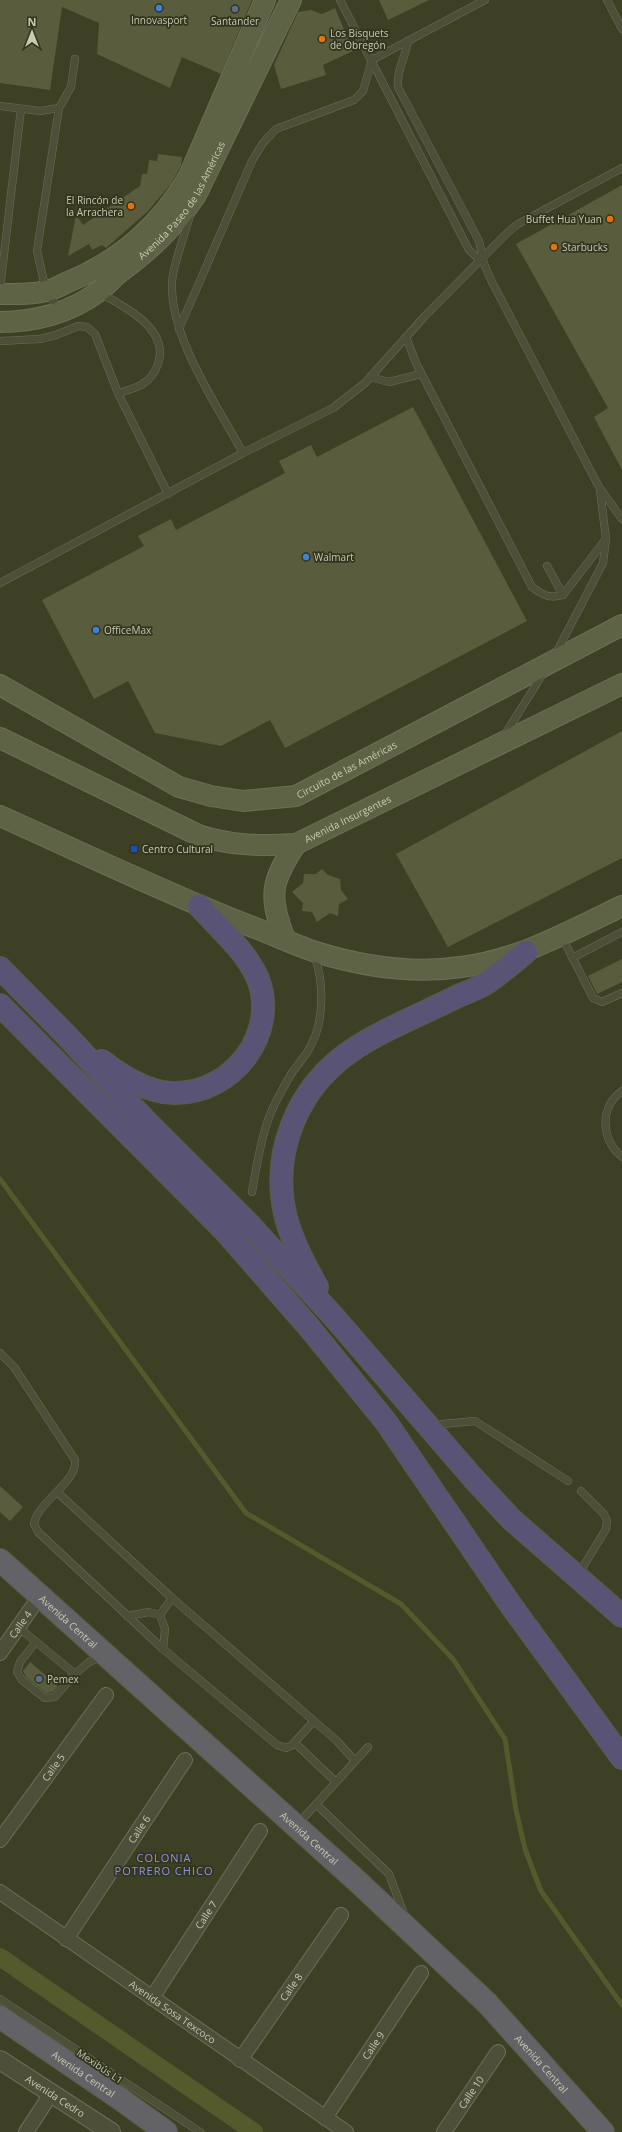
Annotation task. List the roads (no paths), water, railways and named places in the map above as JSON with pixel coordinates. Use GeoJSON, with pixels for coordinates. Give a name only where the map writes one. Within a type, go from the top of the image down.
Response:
{"type":"FeatureCollection","features":[{"type":"Feature","properties":{"kind":"highway"},"geometry":{"type":"LineString","coordinates":[[66,1035],[122,1076],[158,1090],[175,1094],[209,1086],[228,1076],[242,1064],[252,1049],[259,1032],[262,999],[258,980],[251,965],[199,906]]}},
{"type":"Feature","properties":{"kind":"highway"},"geometry":{"type":"LineString","coordinates":[[333,1316],[298,1252],[286,1218],[283,1164],[288,1136],[301,1104],[323,1075],[351,1051],[390,1030],[488,982],[526,952]]}},
{"type":"Feature","properties":{"kind":"highway"},"geometry":{"type":"LineString","coordinates":[[0,968],[66,1035],[143,1118],[248,1223],[333,1316],[511,1519],[622,1616]]}},
{"type":"Feature","properties":{"kind":"highway"},"geometry":{"type":"LineString","coordinates":[[0,1005],[225,1231],[308,1326],[386,1422],[510,1604],[622,1758]]}},
{"type":"Feature","properties":{"kind":"highway","name":"Avenida Central"},"geometry":{"type":"LineString","coordinates":[[0,1560],[295,1827],[357,1881],[487,2003],[603,2132]]}},
{"type":"Feature","properties":{"kind":"highway","name":"Avenida Central"},"geometry":{"type":"LineString","coordinates":[[0,2017],[166,2132]]}},
{"type":"Feature","properties":{"kind":"main road","name":"Avenida Paseo de las Américas"},"geometry":{"type":"LineString","coordinates":[[0,294],[46,291],[83,276],[108,261],[140,238],[157,222],[176,199],[189,176],[265,0]]}},
{"type":"Feature","properties":{"kind":"main road","name":"Avenida Paseo de las Américas"},"geometry":{"type":"LineString","coordinates":[[0,322],[37,319],[60,312],[98,292],[149,251],[182,217],[196,195],[291,0]]}},
{"type":"Feature","properties":{"kind":"main road","name":"Circuito de las Américas"},"geometry":{"type":"LineString","coordinates":[[0,685],[179,787],[211,796],[243,802],[296,796],[622,625]]}},
{"type":"Feature","properties":{"kind":"main road","name":"Avenida Insurgentes"},"geometry":{"type":"LineString","coordinates":[[0,738],[198,835],[220,842],[258,846],[296,844],[622,684]]}},
{"type":"Feature","properties":{"kind":"main road"},"geometry":{"type":"LineString","coordinates":[[0,816],[199,906],[313,951],[342,960],[384,967],[460,968],[526,952],[622,906]]}},
{"type":"Feature","properties":{"kind":"main road"},"geometry":{"type":"LineString","coordinates":[[285,939],[276,916],[273,888],[281,866],[296,844]]}},
{"type":"Feature","properties":{"kind":"street","name":"Calle 4"},"geometry":{"type":"LineString","coordinates":[[0,1653],[40,1596]]}},
{"type":"Feature","properties":{"kind":"street","name":"Calle 5"},"geometry":{"type":"LineString","coordinates":[[0,1840],[106,1695]]}},
{"type":"Feature","properties":{"kind":"street","name":"Calle 6"},"geometry":{"type":"LineString","coordinates":[[66,1938],[186,1760]]}},
{"type":"Feature","properties":{"kind":"street","name":"Calle 7"},"geometry":{"type":"LineString","coordinates":[[152,1998],[260,1831]]}},
{"type":"Feature","properties":{"kind":"street","name":"Avenida Sosa Texcoco"},"geometry":{"type":"LineString","coordinates":[[0,1892],[240,2060],[346,2132]]}},
{"type":"Feature","properties":{"kind":"street","name":"Calle 8"},"geometry":{"type":"LineString","coordinates":[[240,2060],[341,1914]]}},
{"type":"Feature","properties":{"kind":"street","name":"Calle 9"},"geometry":{"type":"LineString","coordinates":[[325,2118],[421,1973]]}},
{"type":"Feature","properties":{"kind":"street","name":"Calle 10"},"geometry":{"type":"LineString","coordinates":[[444,2132],[498,2052]]}},
{"type":"Feature","properties":{"kind":"street","name":"Avenida Cedro"},"geometry":{"type":"LineString","coordinates":[[0,2060],[111,2132]]}},
{"type":"Feature","properties":{"kind":"street"},"geometry":{"type":"LineString","coordinates":[[26,2132],[51,2094]]}},
{"type":"Feature","properties":{"kind":"lane"},"geometry":{"type":"LineString","coordinates":[[340,0],[469,250],[483,262]]}},
{"type":"Feature","properties":{"kind":"lane"},"geometry":{"type":"LineString","coordinates":[[179,329],[252,160],[263,143],[276,129],[354,100],[363,91],[372,60],[485,0]]}},
{"type":"Feature","properties":{"kind":"lane"},"geometry":{"type":"LineString","coordinates":[[607,0],[622,29]]}},
{"type":"Feature","properties":{"kind":"lane"},"geometry":{"type":"LineString","coordinates":[[408,41],[406,56],[397,78],[398,87],[479,241],[483,262],[599,487],[622,519]]}},
{"type":"Feature","properties":{"kind":"lane"},"geometry":{"type":"LineString","coordinates":[[60,312],[46,291],[37,251],[59,108],[71,87],[75,59]]}},
{"type":"Feature","properties":{"kind":"lane"},"geometry":{"type":"LineString","coordinates":[[0,106],[40,110],[59,108]]}},
{"type":"Feature","properties":{"kind":"lane"},"geometry":{"type":"LineString","coordinates":[[0,289],[21,109]]}},
{"type":"Feature","properties":{"kind":"lane"},"geometry":{"type":"LineString","coordinates":[[1,582],[243,453],[333,408],[370,377],[406,337],[483,262],[507,233],[518,224],[622,168]]}},
{"type":"Feature","properties":{"kind":"lane"},"geometry":{"type":"LineString","coordinates":[[196,195],[172,282],[174,314],[184,345],[243,453]]}},
{"type":"Feature","properties":{"kind":"lane"},"geometry":{"type":"LineString","coordinates":[[98,292],[124,306],[149,326],[158,340],[160,347],[161,354],[154,376],[135,389],[118,393]]}},
{"type":"Feature","properties":{"kind":"lane"},"geometry":{"type":"LineString","coordinates":[[0,341],[40,339],[56,335],[78,326],[87,327],[96,334],[118,393],[168,494]]}},
{"type":"Feature","properties":{"kind":"lane"},"geometry":{"type":"LineString","coordinates":[[406,337],[421,374],[469,462],[532,586],[543,595],[554,598],[563,595],[606,538]]}},
{"type":"Feature","properties":{"kind":"lane"},"geometry":{"type":"LineString","coordinates":[[370,377],[389,382],[421,374]]}},
{"type":"Feature","properties":{"kind":"lane"},"geometry":{"type":"LineString","coordinates":[[497,746],[551,661],[603,563],[606,538],[599,487]]}},
{"type":"Feature","properties":{"kind":"lane"},"geometry":{"type":"LineString","coordinates":[[547,566],[563,595]]}},
{"type":"Feature","properties":{"kind":"lane"},"geometry":{"type":"LineString","coordinates":[[572,958],[622,932]]}},
{"type":"Feature","properties":{"kind":"lane"},"geometry":{"type":"LineString","coordinates":[[561,935],[593,998],[602,1002],[622,993]]}},
{"type":"Feature","properties":{"kind":"lane"},"geometry":{"type":"LineString","coordinates":[[252,1192],[257,1161],[268,1120],[291,1074],[309,1048],[317,1030],[320,1003],[320,970],[313,951]]}},
{"type":"Feature","properties":{"kind":"lane"},"geometry":{"type":"LineString","coordinates":[[622,1091],[609,1105],[605,1119],[606,1132],[611,1145],[622,1157]]}},
{"type":"Feature","properties":{"kind":"lane"},"geometry":{"type":"LineString","coordinates":[[0,1354],[14,1367],[75,1460],[72,1471],[57,1492],[37,1515],[34,1524],[35,1528],[127,1616],[277,1745],[286,1748],[295,1743],[313,1722]]}},
{"type":"Feature","properties":{"kind":"lane"},"geometry":{"type":"LineString","coordinates":[[427,1425],[476,1421],[568,1481]]}},
{"type":"Feature","properties":{"kind":"lane"},"geometry":{"type":"LineString","coordinates":[[577,1577],[606,1529],[608,1521],[604,1514],[581,1491]]}},
{"type":"Feature","properties":{"kind":"lane"},"geometry":{"type":"LineString","coordinates":[[57,1492],[172,1598],[336,1741],[355,1761]]}},
{"type":"Feature","properties":{"kind":"lane"},"geometry":{"type":"LineString","coordinates":[[160,1615],[172,1598]]}},
{"type":"Feature","properties":{"kind":"lane"},"geometry":{"type":"LineString","coordinates":[[127,1616],[149,1612],[160,1615]]}},
{"type":"Feature","properties":{"kind":"lane"},"geometry":{"type":"LineString","coordinates":[[160,1615],[165,1629],[164,1649]]}},
{"type":"Feature","properties":{"kind":"lane"},"geometry":{"type":"LineString","coordinates":[[18,1627],[35,1643],[75,1674]]}},
{"type":"Feature","properties":{"kind":"lane"},"geometry":{"type":"LineString","coordinates":[[35,1643],[20,1662],[17,1672],[22,1680],[45,1698],[55,1697],[75,1674],[89,1662],[104,1655]]}},
{"type":"Feature","properties":{"kind":"lane"},"geometry":{"type":"LineString","coordinates":[[295,1743],[336,1782]]}},
{"type":"Feature","properties":{"kind":"lane"},"geometry":{"type":"LineString","coordinates":[[295,1827],[368,1747]]}},
{"type":"Feature","properties":{"kind":"lane"},"geometry":{"type":"LineString","coordinates":[[316,1804],[390,1874],[410,1932]]}},
{"type":"Feature","properties":{"kind":"lane","name":"Mexibús L1"},"geometry":{"type":"LineString","coordinates":[[0,2000],[200,2132]]}},
{"type":"Feature","properties":{"kind":"waterway"},"geometry":{"type":"LineString","coordinates":[[0,1179],[246,1513],[401,1604],[453,1659],[505,1739],[516,1810],[525,1849],[541,1891],[622,2005]]}},
{"type":"Feature","properties":{"kind":"waterway"},"geometry":{"type":"LineString","coordinates":[[0,1957],[254,2132]]}},
{"type":"Feature","properties":{"kind":"place","name":"Innovasport"},"geometry":{"type":"Point","coordinates":[159,8]}},
{"type":"Feature","properties":{"kind":"place","name":"Santander"},"geometry":{"type":"Point","coordinates":[235,9]}},
{"type":"Feature","properties":{"kind":"place","name":"Los Bisquets de Obregón"},"geometry":{"type":"Point","coordinates":[322,39]}},
{"type":"Feature","properties":{"kind":"place","name":"El Rincón de la Arrachera"},"geometry":{"type":"Point","coordinates":[131,206]}},
{"type":"Feature","properties":{"kind":"place","name":"Buffet Hua Yuan"},"geometry":{"type":"Point","coordinates":[610,219]}},
{"type":"Feature","properties":{"kind":"place","name":"Starbucks"},"geometry":{"type":"Point","coordinates":[554,247]}},
{"type":"Feature","properties":{"kind":"place","name":"Walmart"},"geometry":{"type":"Point","coordinates":[306,557]}},
{"type":"Feature","properties":{"kind":"place","name":"OfficeMax"},"geometry":{"type":"Point","coordinates":[96,630]}},
{"type":"Feature","properties":{"kind":"place","name":"Centro Cultural"},"geometry":{"type":"Point","coordinates":[134,849]}},
{"type":"Feature","properties":{"kind":"place","name":"Pemex"},"geometry":{"type":"Point","coordinates":[39,1679]}},
{"type":"Feature","properties":{"kind":"district","name":"COLONIA POTRERO CHICO"},"geometry":{"type":"Point","coordinates":[164,1863]}}]}
